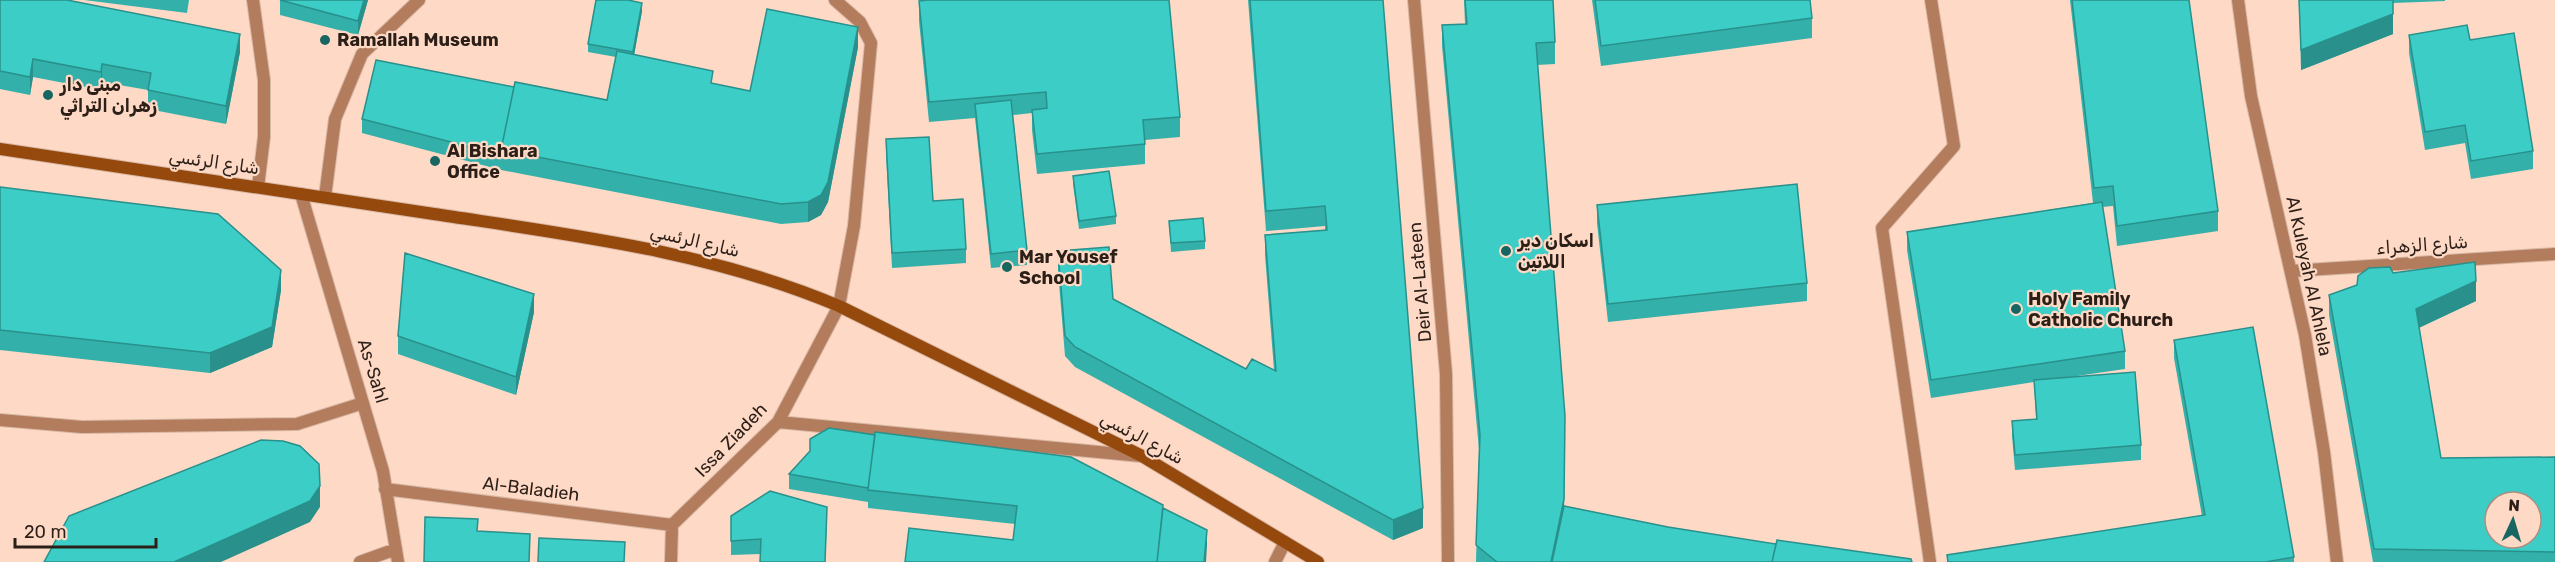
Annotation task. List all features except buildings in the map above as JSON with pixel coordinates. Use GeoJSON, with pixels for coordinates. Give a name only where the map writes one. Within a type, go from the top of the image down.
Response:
{"type":"FeatureCollection","features":[{"type":"Feature","properties":{"kind":"main road","name":"شارع الرئسي"},"geometry":{"type":"LineString","coordinates":[[0,149],[582,237],[683,255],[744,271],[801,290],[839,306],[1142,456],[1318,562]]}},
{"type":"Feature","properties":{"kind":"street"},"geometry":{"type":"LineString","coordinates":[[253,0],[264,81],[264,137],[258,187]]}},
{"type":"Feature","properties":{"kind":"street"},"geometry":{"type":"LineString","coordinates":[[325,197],[335,119],[362,54],[419,0]]}},
{"type":"Feature","properties":{"kind":"street","name":"Issa Ziadeh"},"geometry":{"type":"LineString","coordinates":[[672,525],[778,422],[839,306],[854,226],[871,44],[860,22],[835,0]]}},
{"type":"Feature","properties":{"kind":"street","name":"Deir Al-Lateen"},"geometry":{"type":"LineString","coordinates":[[1414,0],[1446,374],[1448,562]]}},
{"type":"Feature","properties":{"kind":"street"},"geometry":{"type":"LineString","coordinates":[[1930,562],[1882,228],[1954,146],[1931,0]]}},
{"type":"Feature","properties":{"kind":"street","name":"Al Kuleyah Al Ahlela"},"geometry":{"type":"LineString","coordinates":[[2238,0],[2251,96],[2292,271],[2324,452],[2337,562]]}},
{"type":"Feature","properties":{"kind":"street","name":"As-Sahl"},"geometry":{"type":"LineString","coordinates":[[301,194],[386,489],[398,562]]}},
{"type":"Feature","properties":{"kind":"street","name":"شارع الزهراء"},"geometry":{"type":"LineString","coordinates":[[2292,271],[2555,254]]}},
{"type":"Feature","properties":{"kind":"street"},"geometry":{"type":"LineString","coordinates":[[0,420],[82,428],[297,424],[363,403]]}},
{"type":"Feature","properties":{"kind":"street"},"geometry":{"type":"LineString","coordinates":[[778,422],[1142,456]]}},
{"type":"Feature","properties":{"kind":"street","name":"Al-Baladieh"},"geometry":{"type":"LineString","coordinates":[[386,489],[672,525]]}},
{"type":"Feature","properties":{"kind":"street"},"geometry":{"type":"LineString","coordinates":[[671,562],[672,525]]}},
{"type":"Feature","properties":{"kind":"street"},"geometry":{"type":"LineString","coordinates":[[1275,562],[1286,542]]}},
{"type":"Feature","properties":{"kind":"street"},"geometry":{"type":"LineString","coordinates":[[360,562],[396,549]]}},
{"type":"Feature","properties":{"kind":"place","name":"Ramallah Museum"},"geometry":{"type":"Point","coordinates":[325,40]}},
{"type":"Feature","properties":{"kind":"place","name":"مبنى دار زهران التراثي"},"geometry":{"type":"Point","coordinates":[48,95]}},
{"type":"Feature","properties":{"kind":"place","name":"Al Bishara Office"},"geometry":{"type":"Point","coordinates":[435,161]}},
{"type":"Feature","properties":{"kind":"place","name":"اسكان دير اللاتين"},"geometry":{"type":"Point","coordinates":[1506,251]}},
{"type":"Feature","properties":{"kind":"place","name":"Mar Yousef School"},"geometry":{"type":"Point","coordinates":[1007,267]}},
{"type":"Feature","properties":{"kind":"place","name":"Holy Family Catholic Church"},"geometry":{"type":"Point","coordinates":[2016,309]}}]}
